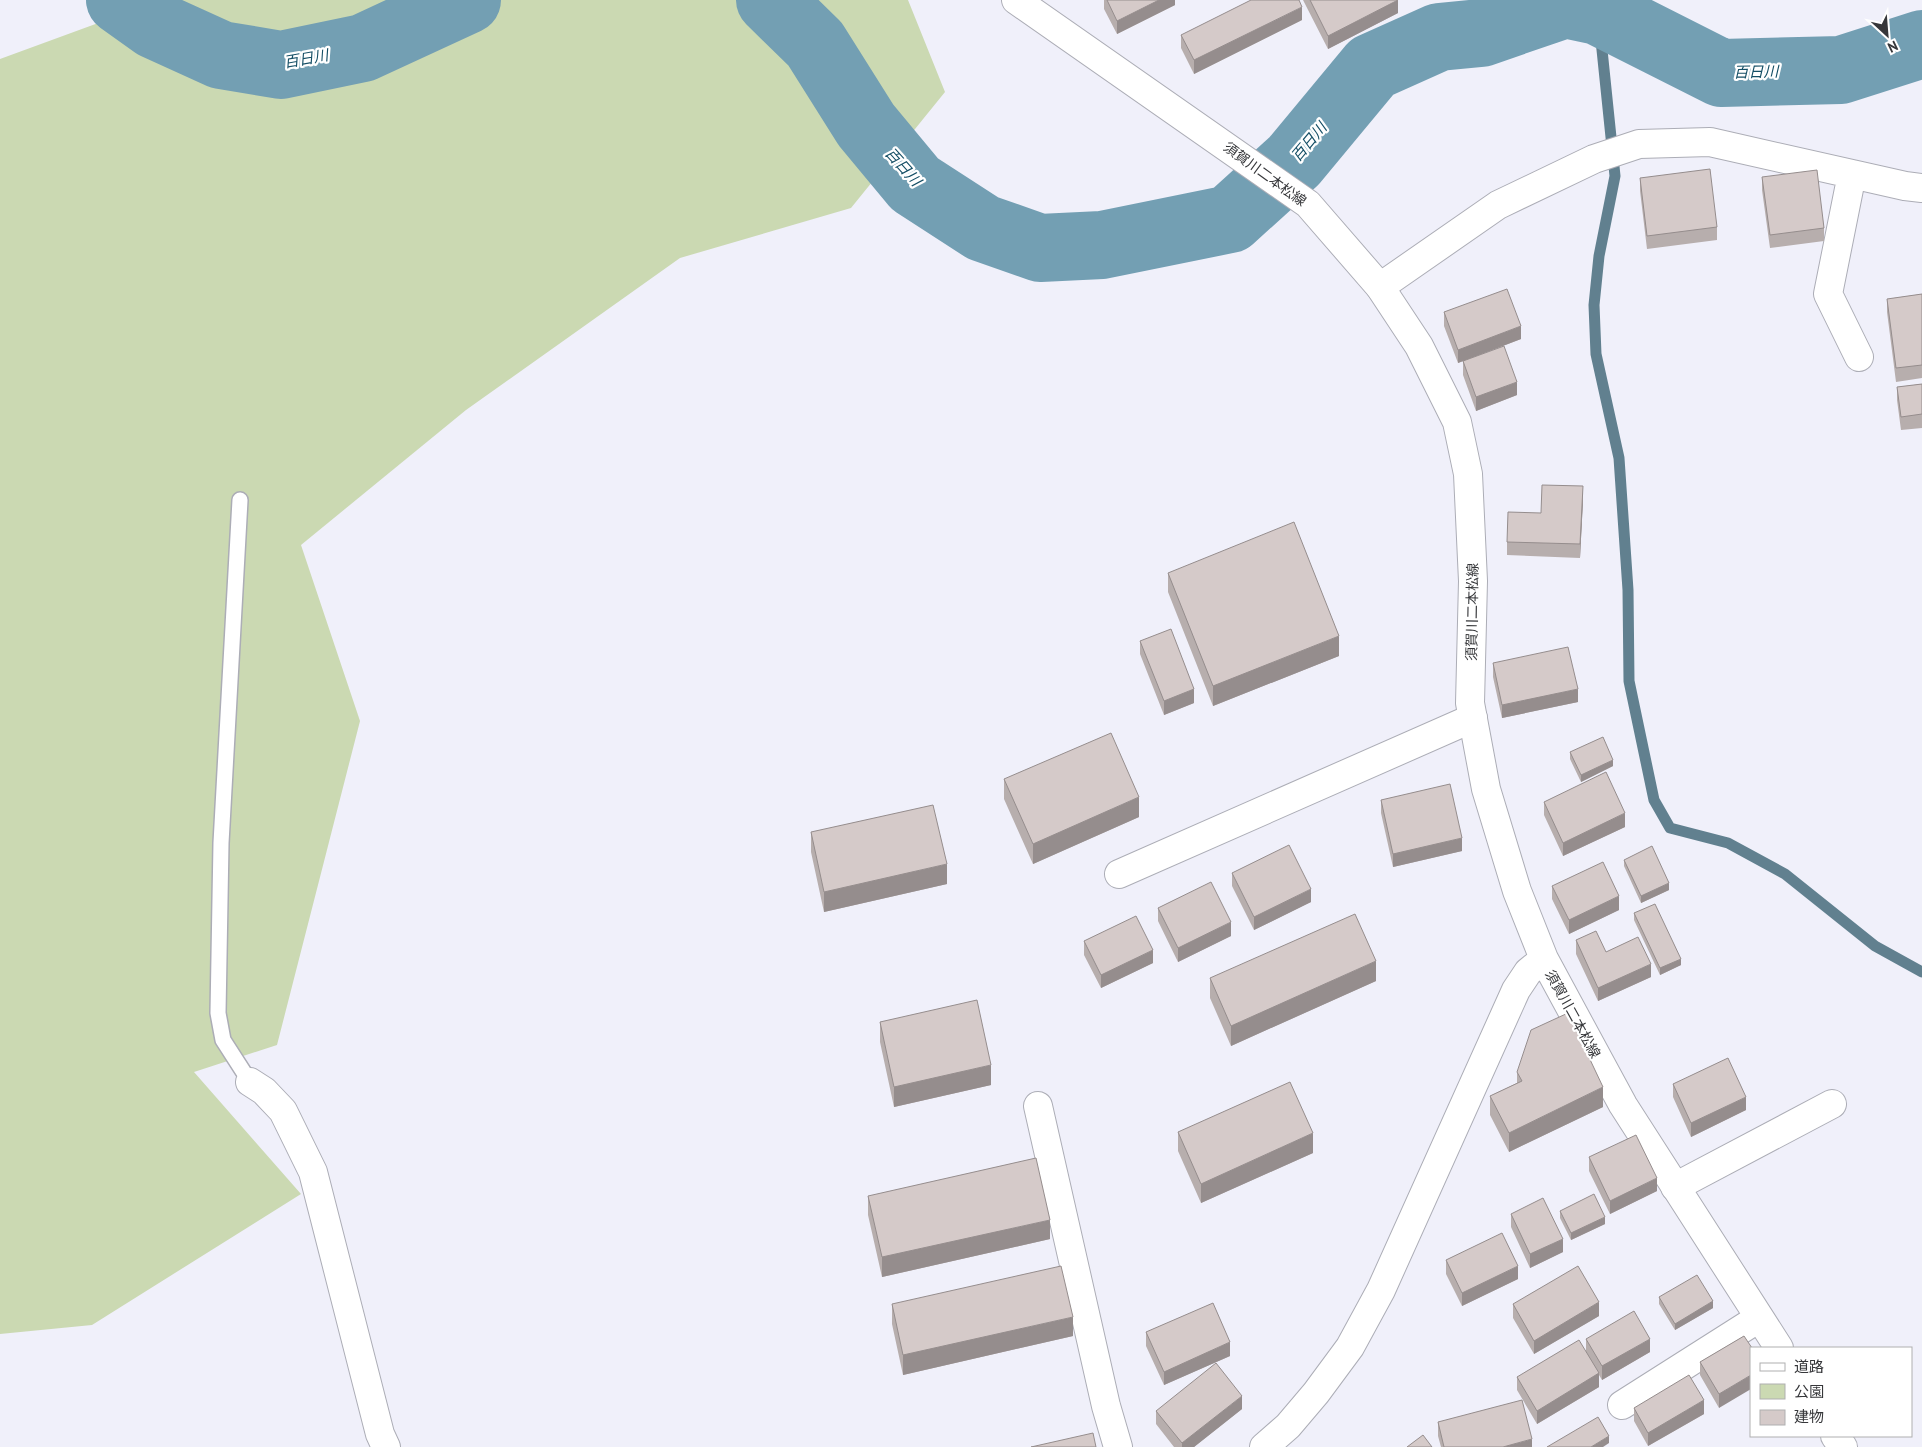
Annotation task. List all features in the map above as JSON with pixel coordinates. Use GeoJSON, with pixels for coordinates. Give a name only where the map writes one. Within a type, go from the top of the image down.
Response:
{"type":"FeatureCollection","features":[{"type":"Feature","properties":{"kind":"street","name":"須賀川二本松線"},"geometry":{"type":"LineString","coordinates":[[1016,0],[1308,204],[1380,287],[1419,346],[1457,422],[1468,474],[1473,581],[1470,703],[1486,789],[1517,891],[1544,959],[1623,1105],[1778,1347]]}},
{"type":"Feature","properties":{"kind":"street"},"geometry":{"type":"LineString","coordinates":[[1380,287],[1498,205],[1594,159],[1639,144],[1710,142],[1905,186],[1922,188]]}},
{"type":"Feature","properties":{"kind":"street"},"geometry":{"type":"LineString","coordinates":[[1852,174],[1828,294],[1859,357]]}},
{"type":"Feature","properties":{"kind":"street"},"geometry":{"type":"LineString","coordinates":[[1119,874],[1473,718]]}},
{"type":"Feature","properties":{"kind":"street"},"geometry":{"type":"LineString","coordinates":[[1264,1447],[1288,1426],[1316,1393],[1350,1347],[1381,1290],[1516,990],[1528,972],[1544,959]]}},
{"type":"Feature","properties":{"kind":"street"},"geometry":{"type":"LineString","coordinates":[[250,1082],[264,1091],[283,1111],[313,1172],[380,1434],[386,1447]]}},
{"type":"Feature","properties":{"kind":"street"},"geometry":{"type":"LineString","coordinates":[[1676,1186],[1832,1104]]}},
{"type":"Feature","properties":{"kind":"street"},"geometry":{"type":"LineString","coordinates":[[1038,1106],[1106,1406],[1118,1447]]}},
{"type":"Feature","properties":{"kind":"street"},"geometry":{"type":"LineString","coordinates":[[1622,1405],[1759,1318]]}},
{"type":"Feature","properties":{"kind":"lane"},"geometry":{"type":"LineString","coordinates":[[240,500],[221,843],[218,1013],[223,1040],[250,1082]]}},
{"type":"Feature","properties":{"kind":"green space"},"geometry":{"type":"Polygon","coordinates":[[[161,0],[908,0],[945,92],[851,208],[680,258],[466,410],[301,545],[360,721],[277,1045],[194,1072],[301,1194],[92,1325],[0,1334],[0,59],[161,0]]]}},
{"type":"Feature","properties":{"kind":"building"},"geometry":{"type":"Polygon","coordinates":[[[1107,0],[1159,0],[1117,21],[1107,0]]]}},
{"type":"Feature","properties":{"kind":"building"},"geometry":{"type":"Polygon","coordinates":[[[1251,0],[1299,0],[1302,7],[1194,60],[1181,35],[1251,0]]]}},
{"type":"Feature","properties":{"kind":"building"},"geometry":{"type":"Polygon","coordinates":[[[1310,0],[1398,0],[1328,36],[1310,0]]]}},
{"type":"Feature","properties":{"kind":"building"},"geometry":{"type":"Polygon","coordinates":[[[1710,169],[1717,227],[1647,236],[1640,178],[1710,169]]]}},
{"type":"Feature","properties":{"kind":"building"},"geometry":{"type":"Polygon","coordinates":[[[1817,170],[1824,228],[1770,235],[1762,177],[1817,170]]]}},
{"type":"Feature","properties":{"kind":"building"},"geometry":{"type":"Polygon","coordinates":[[[1507,289],[1521,326],[1458,350],[1444,312],[1507,289]]]}},
{"type":"Feature","properties":{"kind":"building"},"geometry":{"type":"Polygon","coordinates":[[[1922,294],[1922,365],[1896,368],[1887,299],[1922,294]]]}},
{"type":"Feature","properties":{"kind":"building"},"geometry":{"type":"Polygon","coordinates":[[[1504,346],[1517,382],[1476,397],[1463,361],[1504,346]]]}},
{"type":"Feature","properties":{"kind":"building"},"geometry":{"type":"Polygon","coordinates":[[[1922,384],[1922,414],[1901,417],[1897,387],[1922,384]]]}},
{"type":"Feature","properties":{"kind":"building"},"geometry":{"type":"Polygon","coordinates":[[[1542,485],[1583,486],[1580,544],[1507,542],[1508,512],[1541,513],[1542,485]]]}},
{"type":"Feature","properties":{"kind":"building"},"geometry":{"type":"Polygon","coordinates":[[[1294,522],[1339,636],[1213,686],[1168,573],[1294,522]]]}},
{"type":"Feature","properties":{"kind":"building"},"geometry":{"type":"Polygon","coordinates":[[[1171,629],[1194,689],[1164,701],[1140,641],[1171,629]]]}},
{"type":"Feature","properties":{"kind":"building"},"geometry":{"type":"Polygon","coordinates":[[[1568,647],[1578,689],[1502,705],[1493,663],[1568,647]]]}},
{"type":"Feature","properties":{"kind":"building"},"geometry":{"type":"Polygon","coordinates":[[[1111,733],[1139,797],[1033,844],[1004,779],[1111,733]]]}},
{"type":"Feature","properties":{"kind":"building"},"geometry":{"type":"Polygon","coordinates":[[[1603,737],[1613,760],[1581,775],[1570,752],[1603,737]]]}},
{"type":"Feature","properties":{"kind":"building"},"geometry":{"type":"Polygon","coordinates":[[[1606,772],[1625,813],[1563,843],[1544,802],[1606,772]]]}},
{"type":"Feature","properties":{"kind":"building"},"geometry":{"type":"Polygon","coordinates":[[[1450,784],[1462,838],[1393,854],[1381,800],[1450,784]]]}},
{"type":"Feature","properties":{"kind":"building"},"geometry":{"type":"Polygon","coordinates":[[[933,805],[947,864],[824,892],[811,832],[933,805]]]}},
{"type":"Feature","properties":{"kind":"building"},"geometry":{"type":"Polygon","coordinates":[[[1289,845],[1311,889],[1254,917],[1232,873],[1289,845]]]}},
{"type":"Feature","properties":{"kind":"building"},"geometry":{"type":"Polygon","coordinates":[[[1652,846],[1669,883],[1641,896],[1624,860],[1652,846]]]}},
{"type":"Feature","properties":{"kind":"building"},"geometry":{"type":"Polygon","coordinates":[[[1603,862],[1619,896],[1569,920],[1552,886],[1603,862]]]}},
{"type":"Feature","properties":{"kind":"building"},"geometry":{"type":"Polygon","coordinates":[[[1211,882],[1231,922],[1178,948],[1158,908],[1211,882]]]}},
{"type":"Feature","properties":{"kind":"building"},"geometry":{"type":"Polygon","coordinates":[[[1655,904],[1681,959],[1660,968],[1634,913],[1655,904]]]}},
{"type":"Feature","properties":{"kind":"building"},"geometry":{"type":"Polygon","coordinates":[[[1355,914],[1376,961],[1231,1026],[1210,978],[1355,914]]]}},
{"type":"Feature","properties":{"kind":"building"},"geometry":{"type":"Polygon","coordinates":[[[1136,916],[1153,950],[1101,975],[1084,941],[1136,916]]]}},
{"type":"Feature","properties":{"kind":"building"},"geometry":{"type":"Polygon","coordinates":[[[1596,931],[1606,952],[1638,937],[1651,964],[1598,988],[1576,940],[1596,931]]]}},
{"type":"Feature","properties":{"kind":"building"},"geometry":{"type":"Polygon","coordinates":[[[977,1000],[991,1065],[894,1087],[880,1022],[977,1000]]]}},
{"type":"Feature","properties":{"kind":"building"},"geometry":{"type":"Polygon","coordinates":[[[1568,1013],[1603,1087],[1509,1133],[1490,1096],[1522,1081],[1517,1072],[1531,1030],[1568,1013]]]}},
{"type":"Feature","properties":{"kind":"building"},"geometry":{"type":"Polygon","coordinates":[[[1728,1058],[1746,1097],[1691,1123],[1673,1084],[1728,1058]]]}},
{"type":"Feature","properties":{"kind":"building"},"geometry":{"type":"Polygon","coordinates":[[[1290,1082],[1313,1133],[1201,1184],[1178,1132],[1290,1082]]]}},
{"type":"Feature","properties":{"kind":"building"},"geometry":{"type":"Polygon","coordinates":[[[1636,1135],[1657,1178],[1610,1201],[1589,1157],[1636,1135]]]}},
{"type":"Feature","properties":{"kind":"building"},"geometry":{"type":"Polygon","coordinates":[[[1036,1158],[1050,1220],[882,1257],[868,1196],[1036,1158]]]}},
{"type":"Feature","properties":{"kind":"building"},"geometry":{"type":"Polygon","coordinates":[[[1594,1194],[1605,1217],[1571,1233],[1560,1211],[1594,1194]]]}},
{"type":"Feature","properties":{"kind":"building"},"geometry":{"type":"Polygon","coordinates":[[[1543,1198],[1563,1239],[1530,1254],[1511,1214],[1543,1198]]]}},
{"type":"Feature","properties":{"kind":"building"},"geometry":{"type":"Polygon","coordinates":[[[1502,1233],[1518,1266],[1462,1293],[1446,1260],[1502,1233]]]}},
{"type":"Feature","properties":{"kind":"building"},"geometry":{"type":"Polygon","coordinates":[[[1061,1266],[1073,1317],[903,1355],[892,1304],[1061,1266]]]}},
{"type":"Feature","properties":{"kind":"building"},"geometry":{"type":"Polygon","coordinates":[[[1578,1266],[1599,1302],[1534,1341],[1513,1304],[1578,1266]]]}},
{"type":"Feature","properties":{"kind":"building"},"geometry":{"type":"Polygon","coordinates":[[[1697,1275],[1713,1301],[1675,1324],[1659,1297],[1697,1275]]]}},
{"type":"Feature","properties":{"kind":"building"},"geometry":{"type":"Polygon","coordinates":[[[1213,1303],[1230,1342],[1164,1372],[1146,1332],[1213,1303]]]}},
{"type":"Feature","properties":{"kind":"building"},"geometry":{"type":"Polygon","coordinates":[[[1634,1311],[1650,1339],[1602,1366],[1586,1339],[1634,1311]]]}},
{"type":"Feature","properties":{"kind":"building"},"geometry":{"type":"Polygon","coordinates":[[[1744,1336],[1751,1347],[1750,1376],[1719,1394],[1700,1362],[1744,1336]]]}},
{"type":"Feature","properties":{"kind":"building"},"geometry":{"type":"Polygon","coordinates":[[[1579,1340],[1599,1373],[1537,1411],[1517,1377],[1579,1340]]]}},
{"type":"Feature","properties":{"kind":"building"},"geometry":{"type":"Polygon","coordinates":[[[1216,1363],[1242,1396],[1182,1443],[1156,1411],[1216,1363]]]}},
{"type":"Feature","properties":{"kind":"building"},"geometry":{"type":"Polygon","coordinates":[[[1689,1375],[1704,1400],[1648,1433],[1634,1408],[1689,1375]]]}},
{"type":"Feature","properties":{"kind":"building"},"geometry":{"type":"Polygon","coordinates":[[[1522,1400],[1532,1439],[1503,1447],[1444,1447],[1438,1422],[1522,1400]]]}},
{"type":"Feature","properties":{"kind":"building"},"geometry":{"type":"Polygon","coordinates":[[[1598,1417],[1609,1436],[1591,1447],[1547,1447],[1598,1417]]]}},
{"type":"Feature","properties":{"kind":"building"},"geometry":{"type":"Polygon","coordinates":[[[1093,1433],[1096,1447],[1031,1447],[1093,1433]]]}},
{"type":"Feature","properties":{"kind":"building"},"geometry":{"type":"Polygon","coordinates":[[[1423,1435],[1432,1447],[1407,1447],[1423,1435]]]}},
{"type":"Feature","properties":{"kind":"waterway","name":"百日川"},"geometry":{"type":"LineString","coordinates":[[120,0],[155,25],[221,55],[281,65],[363,48],[467,0]]}},
{"type":"Feature","properties":{"kind":"waterway","name":"百日川"},"geometry":{"type":"LineString","coordinates":[[770,0],[815,44],[866,125],[915,184],[983,228],[1040,248],[1102,245],[1230,219],[1294,161],[1372,67],[1439,37],[1481,33],[1565,4],[1598,11],[1721,73],[1841,70],[1922,44]]}},
{"type":"Feature","properties":{"kind":"waterway"},"geometry":{"type":"LineString","coordinates":[[1598,11],[1615,176],[1599,256],[1594,305],[1596,354],[1619,458],[1628,590],[1629,681],[1654,800],[1670,828],[1728,843],[1785,874],[1875,946],[1922,972]]}}]}
